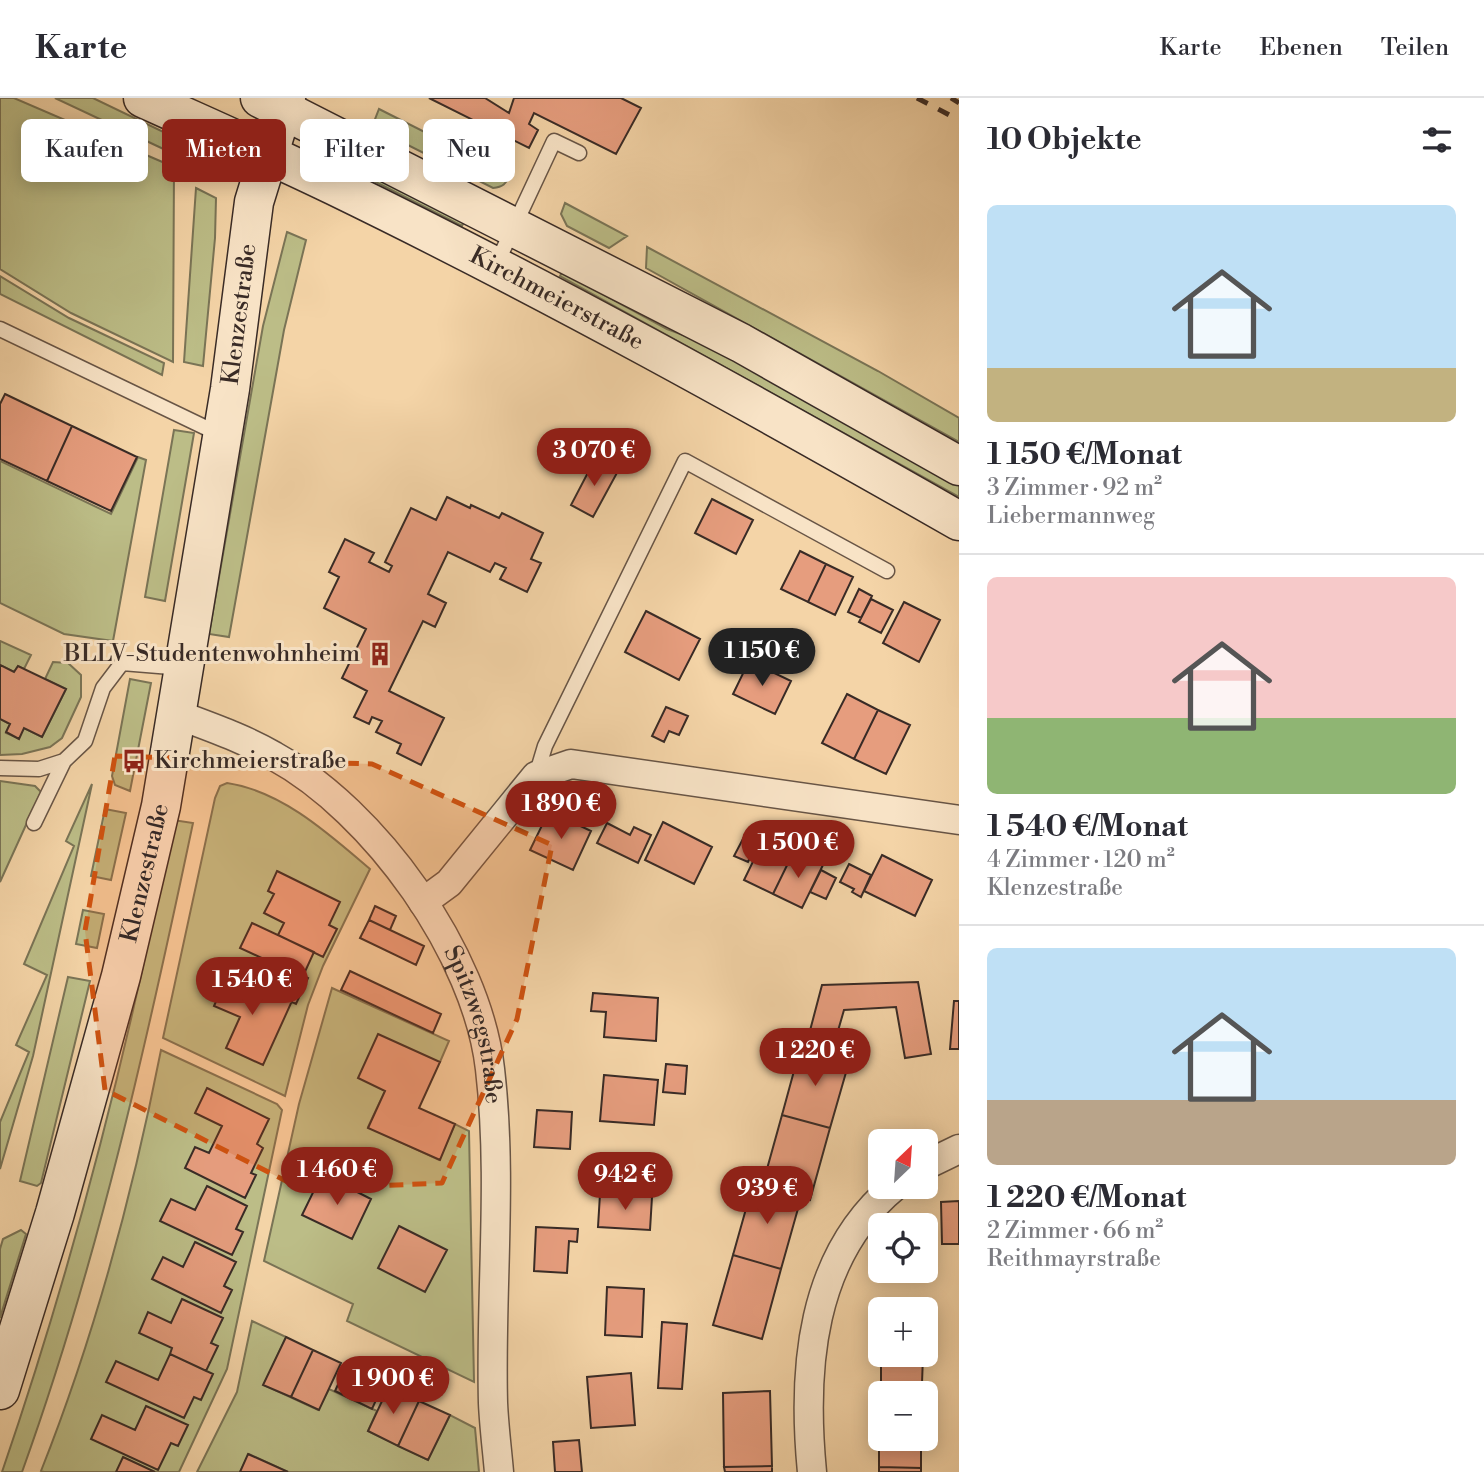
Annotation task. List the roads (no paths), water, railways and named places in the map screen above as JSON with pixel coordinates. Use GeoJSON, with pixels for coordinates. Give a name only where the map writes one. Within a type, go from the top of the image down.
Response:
{"type":"FeatureCollection","features":[{"type":"Feature","properties":{"kind":"main road","name":"Kirchmeierstraße"},"geometry":{"type":"LineString","coordinates":[[143,98],[189,119]]}},
{"type":"Feature","properties":{"kind":"main road","name":"Kirchmeierstraße"},"geometry":{"type":"LineString","coordinates":[[276,101],[741,344],[959,466]]}},
{"type":"Feature","properties":{"kind":"main road","name":"Klenzestraße"},"geometry":{"type":"LineString","coordinates":[[273,119],[276,101]]}},
{"type":"Feature","properties":{"kind":"main road","name":"Kirchmeierstraße"},"geometry":{"type":"LineString","coordinates":[[286,164],[495,267],[808,435],[959,521]]}},
{"type":"Feature","properties":{"kind":"main road","name":"Klenzestraße"},"geometry":{"type":"LineString","coordinates":[[0,1390],[52,1225],[121,976],[161,806],[222,435],[254,202],[260,182]]}},
{"type":"Feature","properties":{"kind":"street","name":"Spitzwegstraße"},"geometry":{"type":"LineString","coordinates":[[176,714],[239,738],[275,756],[309,778],[342,805],[389,853],[423,902],[462,974],[477,1009],[490,1067],[494,1115],[496,1210],[493,1403],[499,1472]]}},
{"type":"Feature","properties":{"kind":"street"},"geometry":{"type":"LineString","coordinates":[[423,902],[449,883],[536,776],[571,764],[959,820]]}},
{"type":"Feature","properties":{"kind":"street"},"geometry":{"type":"LineString","coordinates":[[938,1159],[959,1149]]}},
{"type":"Feature","properties":{"kind":"street"},"geometry":{"type":"LineString","coordinates":[[812,1472],[809,1441],[809,1368],[819,1310],[838,1258],[851,1235],[882,1199]]}},
{"type":"Feature","properties":{"kind":"lane"},"geometry":{"type":"LineString","coordinates":[[495,267],[554,141],[579,153]]}},
{"type":"Feature","properties":{"kind":"lane"},"geometry":{"type":"LineString","coordinates":[[0,329],[222,435]]}},
{"type":"Feature","properties":{"kind":"lane"},"geometry":{"type":"LineString","coordinates":[[536,776],[545,746],[685,461],[887,571]]}},
{"type":"Feature","properties":{"kind":"lane"},"geometry":{"type":"LineString","coordinates":[[34,823],[64,761],[85,741],[103,688],[122,663],[184,668]]}},
{"type":"Feature","properties":{"kind":"lane"},"geometry":{"type":"LineString","coordinates":[[0,768],[39,769],[64,761]]}},
{"type":"Feature","properties":{"kind":"railway"},"geometry":{"type":"LineString","coordinates":[[917,98],[959,120]]}},
{"type":"Feature","properties":{"kind":"railway"},"geometry":{"type":"LineString","coordinates":[[951,98],[959,103]]}},
{"type":"Feature","properties":{"kind":"place","name":"BLLV-Studentenwohnheim"},"geometry":{"type":"Point","coordinates":[380,654]}},
{"type":"Feature","properties":{"kind":"place","name":"Kirchmeierstraße"},"geometry":{"type":"Point","coordinates":[134,761]}}]}
